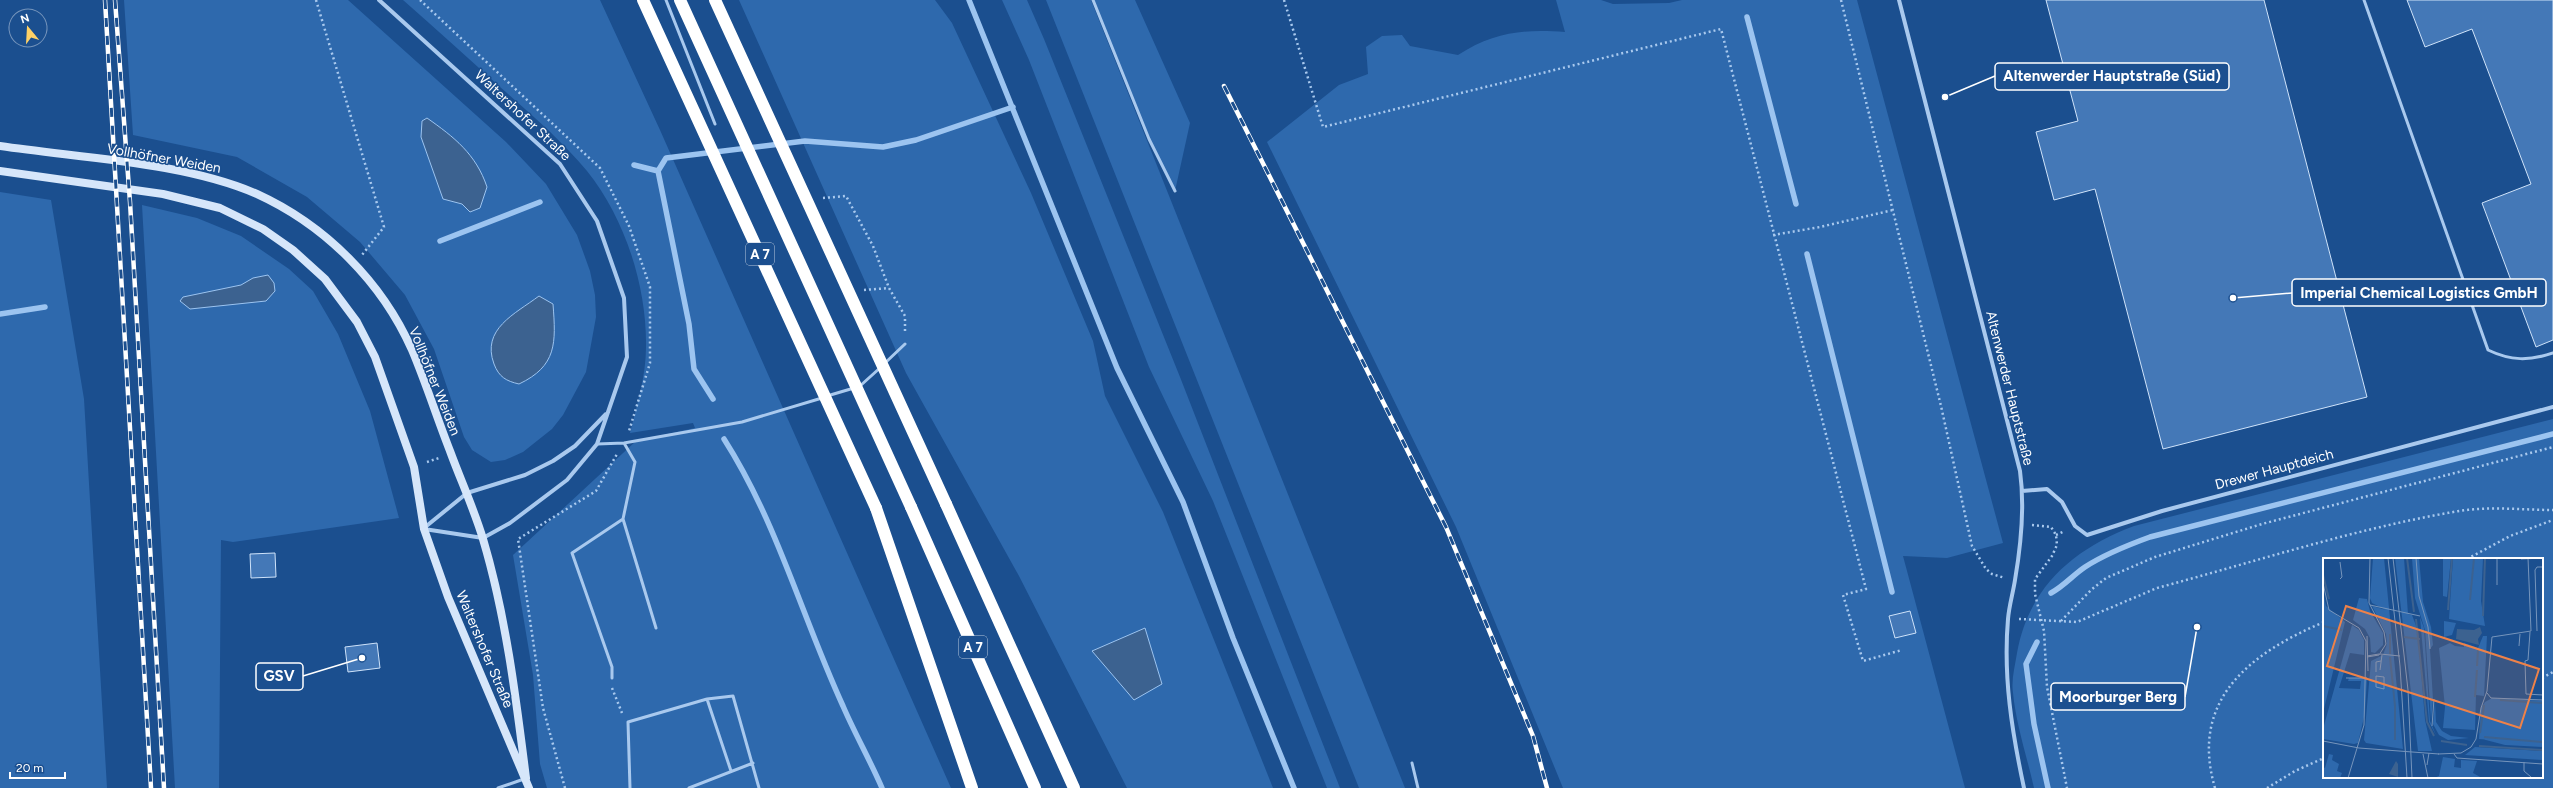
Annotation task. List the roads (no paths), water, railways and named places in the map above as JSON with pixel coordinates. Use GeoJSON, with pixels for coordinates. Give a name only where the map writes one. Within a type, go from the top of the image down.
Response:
{"type":"FeatureCollection","features":[{"type":"Feature","properties":{"kind":"highway","name":"A 7"},"geometry":{"type":"LineString","coordinates":[[643,0],[876,508],[972,788]]}},
{"type":"Feature","properties":{"kind":"highway","name":"A 7"},"geometry":{"type":"LineString","coordinates":[[680,0],[911,506],[1035,788]]}},
{"type":"Feature","properties":{"kind":"highway","name":"A 7"},"geometry":{"type":"LineString","coordinates":[[716,0],[1074,788]]}},
{"type":"Feature","properties":{"kind":"main road","name":"Vollhöfner Weiden"},"geometry":{"type":"LineString","coordinates":[[0,146],[185,172],[241,188],[276,204],[304,221],[336,246],[355,265],[381,297],[408,342],[483,538]]}},
{"type":"Feature","properties":{"kind":"main road"},"geometry":{"type":"LineString","coordinates":[[0,171],[163,194],[193,201],[235,214],[275,237],[325,279],[357,322],[376,357],[414,467],[424,528]]}},
{"type":"Feature","properties":{"kind":"main road","name":"Waltershofer Straße"},"geometry":{"type":"LineString","coordinates":[[424,528],[448,597],[529,788]]}},
{"type":"Feature","properties":{"kind":"main road","name":"Waltershofer Straße"},"geometry":{"type":"LineString","coordinates":[[483,538],[514,682],[526,778]]}},
{"type":"Feature","properties":{"kind":"street","name":"Waltershofer Straße"},"geometry":{"type":"LineString","coordinates":[[379,0],[560,164],[597,221],[624,298],[627,357],[597,444],[567,480],[510,523],[483,538]]}},
{"type":"Feature","properties":{"kind":"street","name":"Altenwerder Hauptstraße"},"geometry":{"type":"LineString","coordinates":[[1899,0],[2014,444],[2022,491],[2015,580],[2008,618],[2006,654],[2009,710],[2024,788]]}},
{"type":"Feature","properties":{"kind":"street","name":"Drewer Hauptdeich"},"geometry":{"type":"LineString","coordinates":[[2022,491],[2047,489],[2062,502],[2075,526],[2087,535],[2170,508],[2553,407]]}},
{"type":"Feature","properties":{"kind":"street","name":"Waltershofer Straße"},"geometry":{"type":"LineString","coordinates":[[424,528],[467,493],[525,475],[553,461],[575,446],[608,412]]}},
{"type":"Feature","properties":{"kind":"street"},"geometry":{"type":"LineString","coordinates":[[424,528],[483,538]]}},
{"type":"Feature","properties":{"kind":"lane"},"geometry":{"type":"LineString","coordinates":[[666,0],[715,124]]}},
{"type":"Feature","properties":{"kind":"lane"},"geometry":{"type":"LineString","coordinates":[[1093,0],[1150,139],[1176,191]]}},
{"type":"Feature","properties":{"kind":"lane"},"geometry":{"type":"LineString","coordinates":[[2364,0],[2488,350],[2505,358],[2536,359],[2553,353]]}},
{"type":"Feature","properties":{"kind":"lane"},"geometry":{"type":"LineString","coordinates":[[597,444],[624,443],[695,429],[742,422],[860,387],[905,344]]}},
{"type":"Feature","properties":{"kind":"lane"},"geometry":{"type":"LineString","coordinates":[[624,443],[635,462],[623,519],[656,628]]}},
{"type":"Feature","properties":{"kind":"lane"},"geometry":{"type":"LineString","coordinates":[[612,678],[612,667],[572,553],[623,519]]}},
{"type":"Feature","properties":{"kind":"lane"},"geometry":{"type":"LineString","coordinates":[[630,788],[628,722],[707,699],[733,696],[759,788]]}},
{"type":"Feature","properties":{"kind":"lane"},"geometry":{"type":"LineString","coordinates":[[707,699],[731,771]]}},
{"type":"Feature","properties":{"kind":"lane"},"geometry":{"type":"LineString","coordinates":[[689,788],[753,763]]}},
{"type":"Feature","properties":{"kind":"lane"},"geometry":{"type":"LineString","coordinates":[[1412,763],[1418,788]]}},
{"type":"Feature","properties":{"kind":"lane"},"geometry":{"type":"LineString","coordinates":[[498,788],[526,778]]}},
{"type":"Feature","properties":{"kind":"waterway"},"geometry":{"type":"LineString","coordinates":[[969,0],[1117,368],[1183,502],[1233,638],[1294,788]]}},
{"type":"Feature","properties":{"kind":"waterway"},"geometry":{"type":"LineString","coordinates":[[1747,17],[1796,204]]}},
{"type":"Feature","properties":{"kind":"waterway"},"geometry":{"type":"LineString","coordinates":[[658,171],[666,158],[805,141],[883,147],[916,140],[1013,107]]}},
{"type":"Feature","properties":{"kind":"waterway"},"geometry":{"type":"LineString","coordinates":[[634,165],[658,171],[689,324],[694,369],[713,399]]}},
{"type":"Feature","properties":{"kind":"waterway"},"geometry":{"type":"LineString","coordinates":[[440,241],[540,202]]}},
{"type":"Feature","properties":{"kind":"waterway"},"geometry":{"type":"LineString","coordinates":[[1807,254],[1892,592]]}},
{"type":"Feature","properties":{"kind":"waterway"},"geometry":{"type":"LineString","coordinates":[[0,314],[45,307]]}},
{"type":"Feature","properties":{"kind":"waterway"},"geometry":{"type":"LineString","coordinates":[[2051,593],[2081,570],[2100,558],[2150,537],[2553,434]]}},
{"type":"Feature","properties":{"kind":"waterway"},"geometry":{"type":"LineString","coordinates":[[724,439],[743,471],[774,536],[828,672],[882,788]]}},
{"type":"Feature","properties":{"kind":"waterway"},"geometry":{"type":"LineString","coordinates":[[2037,642],[2026,664],[2034,724],[2048,788]]}},
{"type":"Feature","properties":{"kind":"railway"},"geometry":{"type":"LineString","coordinates":[[105,0],[151,788]]}},
{"type":"Feature","properties":{"kind":"railway"},"geometry":{"type":"LineString","coordinates":[[115,0],[130,202],[164,788]]}},
{"type":"Feature","properties":{"kind":"railway"},"geometry":{"type":"LineString","coordinates":[[1224,86],[1446,527],[1533,736],[1547,788]]}},
{"type":"Feature","properties":{"kind":"place","name":"Altenwerder Hauptstraße (Süd)"},"geometry":{"type":"Point","coordinates":[1945,97]}},
{"type":"Feature","properties":{"kind":"place","name":"Imperial Chemical Logistics GmbH"},"geometry":{"type":"Point","coordinates":[2233,298]}},
{"type":"Feature","properties":{"kind":"place","name":"Moorburger Berg"},"geometry":{"type":"Point","coordinates":[2197,627]}},
{"type":"Feature","properties":{"kind":"place","name":"GSV"},"geometry":{"type":"Point","coordinates":[362,658]}}]}
